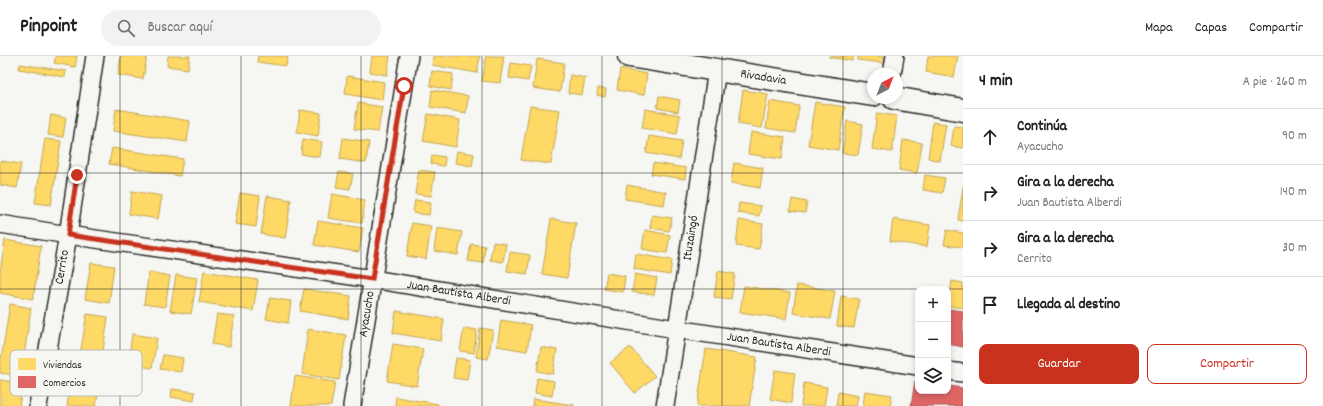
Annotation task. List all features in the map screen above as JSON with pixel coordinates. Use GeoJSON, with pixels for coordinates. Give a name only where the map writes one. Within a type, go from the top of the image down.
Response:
{"type":"FeatureCollection","features":[{"type":"Feature","properties":{"kind":"street","name":"Cerrito"},"geometry":{"type":"LineString","coordinates":[[48,350],[68,235],[95,56]]}},
{"type":"Feature","properties":{"kind":"street","name":"Ayacucho"},"geometry":{"type":"LineString","coordinates":[[352,406],[409,56]]}},
{"type":"Feature","properties":{"kind":"street"},"geometry":{"type":"LineString","coordinates":[[893,68],[895,56]]}},
{"type":"Feature","properties":{"kind":"street","name":"Rivadavia"},"geometry":{"type":"LineString","coordinates":[[638,57],[867,94]]}},
{"type":"Feature","properties":{"kind":"street","name":"Ituzaingó"},"geometry":{"type":"LineString","coordinates":[[665,406],[717,70]]}},
{"type":"Feature","properties":{"kind":"street"},"geometry":{"type":"LineString","coordinates":[[903,100],[963,110]]}},
{"type":"Feature","properties":{"kind":"street","name":"Juan Bautista Alberdi"},"geometry":{"type":"LineString","coordinates":[[0,224],[372,279],[676,329],[915,366]]}},
{"type":"Feature","properties":{"kind":"street"},"geometry":{"type":"LineString","coordinates":[[951,371],[963,373]]}},
{"type":"Feature","properties":{"kind":"street","name":"Cerrito"},"geometry":{"type":"LineString","coordinates":[[38,406],[40,396]]}},
{"type":"Feature","properties":{"kind":"building: Viviendas"},"geometry":{"type":"Polygon","coordinates":[[[56,56],[77,56],[75,67],[54,63],[56,56]]]}},
{"type":"Feature","properties":{"kind":"building: Viviendas"},"geometry":{"type":"Polygon","coordinates":[[[121,56],[147,56],[143,79],[118,75],[121,56]]]}},
{"type":"Feature","properties":{"kind":"building: Viviendas"},"geometry":{"type":"Polygon","coordinates":[[[168,56],[190,56],[188,69],[167,66],[168,56]]]}},
{"type":"Feature","properties":{"kind":"building: Viviendas"},"geometry":{"type":"Polygon","coordinates":[[[258,56],[288,56],[286,66],[257,62],[258,56]]]}},
{"type":"Feature","properties":{"kind":"building: Viviendas"},"geometry":{"type":"Polygon","coordinates":[[[372,56],[390,56],[387,75],[370,72],[372,56]]]}},
{"type":"Feature","properties":{"kind":"building: Viviendas"},"geometry":{"type":"Polygon","coordinates":[[[433,56],[480,56],[477,73],[432,65],[433,56]]]}},
{"type":"Feature","properties":{"kind":"building: Viviendas"},"geometry":{"type":"Polygon","coordinates":[[[486,56],[504,56],[500,83],[482,81],[486,56]]]}},
{"type":"Feature","properties":{"kind":"building: Viviendas"},"geometry":{"type":"Polygon","coordinates":[[[853,56],[853,61],[829,57],[853,56]]]}},
{"type":"Feature","properties":{"kind":"building: Viviendas"},"geometry":{"type":"Polygon","coordinates":[[[858,56],[883,56],[882,63],[858,60],[858,56]]]}},
{"type":"Feature","properties":{"kind":"building: Viviendas"},"geometry":{"type":"Polygon","coordinates":[[[928,56],[958,56],[954,77],[926,72],[928,56]]]}},
{"type":"Feature","properties":{"kind":"building: Viviendas"},"geometry":{"type":"Polygon","coordinates":[[[537,59],[564,63],[560,92],[533,88],[537,59]]]}},
{"type":"Feature","properties":{"kind":"building: Viviendas"},"geometry":{"type":"Polygon","coordinates":[[[511,63],[531,66],[528,81],[509,78],[511,63]]]}},
{"type":"Feature","properties":{"kind":"building: Viviendas"},"geometry":{"type":"Polygon","coordinates":[[[20,64],[66,71],[65,77],[19,69],[20,64]]]}},
{"type":"Feature","properties":{"kind":"building: Viviendas"},"geometry":{"type":"Polygon","coordinates":[[[620,69],[647,74],[644,95],[617,90],[620,69]]]}},
{"type":"Feature","properties":{"kind":"building: Viviendas"},"geometry":{"type":"Polygon","coordinates":[[[432,71],[453,74],[451,90],[430,86],[432,71]]]}},
{"type":"Feature","properties":{"kind":"building: Viviendas"},"geometry":{"type":"Polygon","coordinates":[[[570,75],[585,78],[582,95],[568,93],[570,75]]]}},
{"type":"Feature","properties":{"kind":"building: Viviendas"},"geometry":{"type":"Polygon","coordinates":[[[347,76],[384,82],[382,100],[345,94],[347,76]]]}},
{"type":"Feature","properties":{"kind":"building: Viviendas"},"geometry":{"type":"Polygon","coordinates":[[[598,88],[606,89],[605,97],[597,95],[598,88]]]}},
{"type":"Feature","properties":{"kind":"building: Viviendas"},"geometry":{"type":"Polygon","coordinates":[[[432,90],[468,96],[466,113],[430,107],[432,90]]]}},
{"type":"Feature","properties":{"kind":"building: Viviendas"},"geometry":{"type":"Polygon","coordinates":[[[743,90],[768,94],[762,128],[738,124],[743,90]]]}},
{"type":"Feature","properties":{"kind":"building: Viviendas"},"geometry":{"type":"Polygon","coordinates":[[[659,96],[680,100],[678,112],[657,108],[659,96]]]}},
{"type":"Feature","properties":{"kind":"building: Viviendas"},"geometry":{"type":"Polygon","coordinates":[[[770,101],[799,106],[795,133],[766,128],[770,101]]]}},
{"type":"Feature","properties":{"kind":"building: Viviendas"},"geometry":{"type":"Polygon","coordinates":[[[815,102],[845,107],[838,150],[808,145],[815,102]]]}},
{"type":"Feature","properties":{"kind":"building: Viviendas"},"geometry":{"type":"Polygon","coordinates":[[[358,103],[382,107],[378,132],[354,129],[358,103]]]}},
{"type":"Feature","properties":{"kind":"building: Viviendas"},"geometry":{"type":"Polygon","coordinates":[[[530,106],[560,110],[551,164],[521,160],[530,106]]]}},
{"type":"Feature","properties":{"kind":"building: Viviendas"},"geometry":{"type":"Polygon","coordinates":[[[116,109],[190,121],[187,142],[113,131],[116,109]]]}},
{"type":"Feature","properties":{"kind":"building: Viviendas"},"geometry":{"type":"Polygon","coordinates":[[[645,109],[680,115],[677,134],[642,128],[645,109]]]}},
{"type":"Feature","properties":{"kind":"building: Viviendas"},"geometry":{"type":"Polygon","coordinates":[[[300,110],[321,113],[318,136],[297,132],[300,110]]]}},
{"type":"Feature","properties":{"kind":"building: Viviendas"},"geometry":{"type":"Polygon","coordinates":[[[877,113],[897,116],[892,152],[872,149],[877,113]]]}},
{"type":"Feature","properties":{"kind":"building: Viviendas"},"geometry":{"type":"Polygon","coordinates":[[[428,114],[460,120],[456,147],[423,141],[428,114]]]}},
{"type":"Feature","properties":{"kind":"building: Viviendas"},"geometry":{"type":"Polygon","coordinates":[[[51,115],[66,118],[63,137],[48,135],[51,115]]]}},
{"type":"Feature","properties":{"kind":"building: Viviendas"},"geometry":{"type":"Polygon","coordinates":[[[847,121],[863,124],[858,155],[842,153],[847,121]]]}},
{"type":"Feature","properties":{"kind":"building: Viviendas"},"geometry":{"type":"Polygon","coordinates":[[[933,122],[946,124],[940,161],[928,158],[933,122]]]}},
{"type":"Feature","properties":{"kind":"building: Viviendas"},"geometry":{"type":"Polygon","coordinates":[[[954,126],[963,127],[963,148],[951,146],[954,126]]]}},
{"type":"Feature","properties":{"kind":"building: Viviendas"},"geometry":{"type":"Polygon","coordinates":[[[751,132],[785,137],[782,159],[748,154],[751,132]]]}},
{"type":"Feature","properties":{"kind":"building: Viviendas"},"geometry":{"type":"Polygon","coordinates":[[[649,136],[682,141],[679,159],[646,153],[649,136]]]}},
{"type":"Feature","properties":{"kind":"building: Viviendas"},"geometry":{"type":"Polygon","coordinates":[[[343,138],[369,142],[366,163],[340,159],[343,138]]]}},
{"type":"Feature","properties":{"kind":"building: Viviendas"},"geometry":{"type":"Polygon","coordinates":[[[45,139],[61,141],[51,205],[35,203],[45,139]]]}},
{"type":"Feature","properties":{"kind":"building: Viviendas"},"geometry":{"type":"Polygon","coordinates":[[[303,139],[322,142],[320,157],[301,154],[303,139]]]}},
{"type":"Feature","properties":{"kind":"building: Viviendas"},"geometry":{"type":"Polygon","coordinates":[[[903,140],[922,143],[917,173],[899,170],[903,140]]]}},
{"type":"Feature","properties":{"kind":"building: Viviendas"},"geometry":{"type":"Polygon","coordinates":[[[112,148],[183,159],[180,176],[109,164],[112,148]]]}},
{"type":"Feature","properties":{"kind":"building: Viviendas"},"geometry":{"type":"Polygon","coordinates":[[[457,151],[474,154],[472,166],[455,163],[457,151]]]}},
{"type":"Feature","properties":{"kind":"building: Viviendas"},"geometry":{"type":"Polygon","coordinates":[[[432,155],[445,157],[444,166],[431,164],[432,155]]]}},
{"type":"Feature","properties":{"kind":"building: Viviendas"},"geometry":{"type":"Polygon","coordinates":[[[0,161],[21,164],[17,188],[0,185],[0,161]]]}},
{"type":"Feature","properties":{"kind":"building: Viviendas"},"geometry":{"type":"Polygon","coordinates":[[[653,163],[686,168],[685,179],[651,174],[653,163]]]}},
{"type":"Feature","properties":{"kind":"building: Viviendas"},"geometry":{"type":"Polygon","coordinates":[[[734,163],[763,168],[760,188],[731,183],[734,163]]]}},
{"type":"Feature","properties":{"kind":"building: Viviendas"},"geometry":{"type":"Polygon","coordinates":[[[419,170],[435,172],[431,196],[415,194],[419,170]]]}},
{"type":"Feature","properties":{"kind":"building: Viviendas"},"geometry":{"type":"Polygon","coordinates":[[[339,172],[353,174],[350,189],[336,187],[339,172]]]}},
{"type":"Feature","properties":{"kind":"building: Viviendas"},"geometry":{"type":"Polygon","coordinates":[[[925,175],[945,178],[942,193],[923,190],[925,175]]]}},
{"type":"Feature","properties":{"kind":"building: Viviendas"},"geometry":{"type":"Polygon","coordinates":[[[627,185],[666,192],[664,205],[625,199],[627,185]]]}},
{"type":"Feature","properties":{"kind":"building: Viviendas"},"geometry":{"type":"Polygon","coordinates":[[[963,187],[963,221],[958,220],[963,187]]]}},
{"type":"Feature","properties":{"kind":"building: Viviendas"},"geometry":{"type":"Polygon","coordinates":[[[132,191],[162,196],[158,219],[129,214],[132,191]]]}},
{"type":"Feature","properties":{"kind":"building: Viviendas"},"geometry":{"type":"Polygon","coordinates":[[[240,193],[260,196],[256,227],[235,224],[240,193]]]}},
{"type":"Feature","properties":{"kind":"building: Viviendas"},"geometry":{"type":"Polygon","coordinates":[[[332,194],[365,200],[362,223],[328,218],[332,194]]]}},
{"type":"Feature","properties":{"kind":"building: Viviendas"},"geometry":{"type":"Polygon","coordinates":[[[267,196],[291,200],[285,238],[261,234],[267,196]]]}},
{"type":"Feature","properties":{"kind":"building: Viviendas"},"geometry":{"type":"Polygon","coordinates":[[[792,199],[807,202],[805,213],[790,211],[792,199]]]}},
{"type":"Feature","properties":{"kind":"building: Viviendas"},"geometry":{"type":"Polygon","coordinates":[[[415,200],[431,202],[429,215],[413,213],[415,200]]]}},
{"type":"Feature","properties":{"kind":"building: Viviendas"},"geometry":{"type":"Polygon","coordinates":[[[739,203],[761,206],[759,216],[738,213],[739,203]]]}},
{"type":"Feature","properties":{"kind":"building: Viviendas"},"geometry":{"type":"Polygon","coordinates":[[[652,215],[672,218],[669,231],[650,228],[652,215]]]}},
{"type":"Feature","properties":{"kind":"building: Viviendas"},"geometry":{"type":"Polygon","coordinates":[[[551,219],[576,223],[567,278],[542,274],[551,219]]]}},
{"type":"Feature","properties":{"kind":"building: Viviendas"},"geometry":{"type":"Polygon","coordinates":[[[893,219],[930,225],[927,247],[890,241],[893,219]]]}},
{"type":"Feature","properties":{"kind":"building: Viviendas"},"geometry":{"type":"Polygon","coordinates":[[[739,220],[763,224],[759,249],[736,246],[739,220]]]}},
{"type":"Feature","properties":{"kind":"building: Viviendas"},"geometry":{"type":"Polygon","coordinates":[[[318,221],[363,228],[359,252],[314,245],[318,221]]]}},
{"type":"Feature","properties":{"kind":"building: Viviendas"},"geometry":{"type":"Polygon","coordinates":[[[412,223],[431,226],[426,259],[407,256],[412,223]]]}},
{"type":"Feature","properties":{"kind":"building: Viviendas"},"geometry":{"type":"Polygon","coordinates":[[[437,228],[462,232],[458,255],[434,251],[437,228]]]}},
{"type":"Feature","properties":{"kind":"building: Viviendas"},"geometry":{"type":"Polygon","coordinates":[[[645,230],[670,235],[667,253],[642,249],[645,230]]]}},
{"type":"Feature","properties":{"kind":"building: Viviendas"},"geometry":{"type":"Polygon","coordinates":[[[947,230],[963,233],[963,247],[944,245],[947,230]]]}},
{"type":"Feature","properties":{"kind":"building: Viviendas"},"geometry":{"type":"Polygon","coordinates":[[[5,240],[41,246],[33,299],[0,293],[0,272],[5,240]]]}},
{"type":"Feature","properties":{"kind":"building: Viviendas"},"geometry":{"type":"Polygon","coordinates":[[[493,242],[506,244],[503,262],[490,260],[493,242]]]}},
{"type":"Feature","properties":{"kind":"building: Viviendas"},"geometry":{"type":"Polygon","coordinates":[[[471,244],[485,246],[483,263],[468,261],[471,244]]]}},
{"type":"Feature","properties":{"kind":"building: Viviendas"},"geometry":{"type":"Polygon","coordinates":[[[510,252],[530,255],[527,274],[507,271],[510,252]]]}},
{"type":"Feature","properties":{"kind":"building: Viviendas"},"geometry":{"type":"Polygon","coordinates":[[[636,254],[672,260],[670,275],[634,269],[636,254]]]}},
{"type":"Feature","properties":{"kind":"building: Viviendas"},"geometry":{"type":"Polygon","coordinates":[[[91,263],[114,266],[109,303],[85,299],[91,263]]]}},
{"type":"Feature","properties":{"kind":"building: Viviendas"},"geometry":{"type":"Polygon","coordinates":[[[204,271],[258,280],[253,311],[199,302],[204,271]]]}},
{"type":"Feature","properties":{"kind":"building: Viviendas"},"geometry":{"type":"Polygon","coordinates":[[[718,271],[735,274],[731,299],[714,297],[718,271]]]}},
{"type":"Feature","properties":{"kind":"building: Viviendas"},"geometry":{"type":"Polygon","coordinates":[[[149,272],[170,276],[165,307],[144,304],[149,272]]]}},
{"type":"Feature","properties":{"kind":"building: Viviendas"},"geometry":{"type":"Polygon","coordinates":[[[607,273],[625,276],[623,292],[604,289],[607,273]]]}},
{"type":"Feature","properties":{"kind":"building: Viviendas"},"geometry":{"type":"Polygon","coordinates":[[[635,274],[657,278],[654,295],[632,292],[635,274]]]}},
{"type":"Feature","properties":{"kind":"building: Viviendas"},"geometry":{"type":"Polygon","coordinates":[[[176,275],[197,278],[191,314],[170,311],[176,275]]]}},
{"type":"Feature","properties":{"kind":"building: Viviendas"},"geometry":{"type":"Polygon","coordinates":[[[952,281],[963,283],[963,308],[951,306],[952,281]]]}},
{"type":"Feature","properties":{"kind":"building: Viviendas"},"geometry":{"type":"Polygon","coordinates":[[[797,285],[835,291],[830,319],[793,313],[797,285]]]}},
{"type":"Feature","properties":{"kind":"building: Viviendas"},"geometry":{"type":"Polygon","coordinates":[[[744,286],[790,293],[786,319],[740,312],[744,286]]]}},
{"type":"Feature","properties":{"kind":"building: Viviendas"},"geometry":{"type":"Polygon","coordinates":[[[304,289],[351,296],[348,319],[300,311],[304,289]]]}},
{"type":"Feature","properties":{"kind":"building: Viviendas"},"geometry":{"type":"Polygon","coordinates":[[[841,296],[859,299],[854,328],[837,326],[841,296]]]}},
{"type":"Feature","properties":{"kind":"building: Viviendas"},"geometry":{"type":"Polygon","coordinates":[[[270,298],[291,301],[288,323],[266,319],[270,298]]]}},
{"type":"Feature","properties":{"kind":"building: Viviendas"},"geometry":{"type":"Polygon","coordinates":[[[10,304],[31,308],[25,350],[10,350],[10,374],[0,373],[10,304]]]}},
{"type":"Feature","properties":{"kind":"building: Viviendas"},"geometry":{"type":"Polygon","coordinates":[[[396,311],[444,319],[441,341],[393,333],[396,311]]]}},
{"type":"Feature","properties":{"kind":"building: Viviendas"},"geometry":{"type":"Polygon","coordinates":[[[87,314],[108,317],[103,350],[81,350],[87,314]]]}},
{"type":"Feature","properties":{"kind":"building: Viviendas"},"geometry":{"type":"Polygon","coordinates":[[[217,314],[234,316],[229,347],[212,344],[217,314]]]}},
{"type":"Feature","properties":{"kind":"building: Viviendas"},"geometry":{"type":"Polygon","coordinates":[[[501,320],[531,325],[527,351],[497,346],[501,320]]]}},
{"type":"Feature","properties":{"kind":"building: Viviendas"},"geometry":{"type":"Polygon","coordinates":[[[464,328],[477,330],[474,353],[460,351],[464,328]]]}},
{"type":"Feature","properties":{"kind":"building: Viviendas"},"geometry":{"type":"Polygon","coordinates":[[[480,328],[493,330],[488,359],[476,357],[480,328]]]}},
{"type":"Feature","properties":{"kind":"building: Viviendas"},"geometry":{"type":"Polygon","coordinates":[[[308,329],[346,335],[339,380],[302,374],[308,329]]]}},
{"type":"Feature","properties":{"kind":"building: Viviendas"},"geometry":{"type":"Polygon","coordinates":[[[132,334],[157,338],[152,368],[142,366],[142,350],[130,350],[132,334]]]}},
{"type":"Feature","properties":{"kind":"building: Viviendas"},"geometry":{"type":"Polygon","coordinates":[[[393,344],[423,349],[417,386],[387,381],[393,344]]]}},
{"type":"Feature","properties":{"kind":"building: Viviendas"},"geometry":{"type":"Polygon","coordinates":[[[541,347],[557,350],[553,374],[537,371],[541,347]]]}},
{"type":"Feature","properties":{"kind":"building: Viviendas"},"geometry":{"type":"Polygon","coordinates":[[[630,347],[655,376],[635,393],[610,363],[630,347]]]}},
{"type":"Feature","properties":{"kind":"building: Viviendas"},"geometry":{"type":"Polygon","coordinates":[[[706,349],[757,357],[749,406],[697,406],[706,349]]]}},
{"type":"Feature","properties":{"kind":"building: Viviendas"},"geometry":{"type":"Polygon","coordinates":[[[163,355],[183,358],[181,372],[160,369],[163,355]]]}},
{"type":"Feature","properties":{"kind":"building: Viviendas"},"geometry":{"type":"Polygon","coordinates":[[[456,358],[470,360],[467,380],[453,378],[456,358]]]}},
{"type":"Feature","properties":{"kind":"building: Viviendas"},"geometry":{"type":"Polygon","coordinates":[[[775,370],[795,373],[791,403],[770,399],[775,370]]]}},
{"type":"Feature","properties":{"kind":"building: Viviendas"},"geometry":{"type":"Polygon","coordinates":[[[295,376],[335,382],[331,406],[291,406],[295,376]]]}},
{"type":"Feature","properties":{"kind":"building: Viviendas"},"geometry":{"type":"Polygon","coordinates":[[[537,378],[554,381],[552,396],[535,393],[537,378]]]}},
{"type":"Feature","properties":{"kind":"building: Viviendas"},"geometry":{"type":"Polygon","coordinates":[[[0,380],[10,381],[10,396],[21,396],[19,406],[0,406],[0,380]]]}},
{"type":"Feature","properties":{"kind":"building: Viviendas"},"geometry":{"type":"Polygon","coordinates":[[[804,383],[827,387],[824,406],[801,406],[804,383]]]}},
{"type":"Feature","properties":{"kind":"building: Viviendas"},"geometry":{"type":"Polygon","coordinates":[[[172,389],[195,392],[194,401],[171,397],[172,389]]]}},
{"type":"Feature","properties":{"kind":"building: Viviendas"},"geometry":{"type":"Polygon","coordinates":[[[865,391],[892,395],[890,406],[863,406],[865,391]]]}},
{"type":"Feature","properties":{"kind":"building: Viviendas"},"geometry":{"type":"Polygon","coordinates":[[[838,392],[858,396],[856,406],[836,406],[838,392]]]}},
{"type":"Feature","properties":{"kind":"building: Viviendas"},"geometry":{"type":"Polygon","coordinates":[[[69,396],[98,396],[96,406],[67,406],[69,396]]]}},
{"type":"Feature","properties":{"kind":"building: Viviendas"},"geometry":{"type":"Polygon","coordinates":[[[396,397],[438,404],[438,406],[395,406],[396,397]]]}},
{"type":"Feature","properties":{"kind":"building: Viviendas"},"geometry":{"type":"Polygon","coordinates":[[[533,399],[574,405],[574,406],[532,406],[533,399]]]}},
{"type":"Feature","properties":{"kind":"building: Comercios"},"geometry":{"type":"Polygon","coordinates":[[[951,309],[963,311],[963,347],[951,345],[951,309]]]}},
{"type":"Feature","properties":{"kind":"building: Comercios"},"geometry":{"type":"Polygon","coordinates":[[[915,381],[915,394],[951,394],[951,386],[963,388],[963,406],[911,406],[915,381]]]}},
{"type":"Feature","properties":{"kind":"route"},"geometry":{"type":"LineString","coordinates":[[77,175],[68,235],[372,279],[404,86]]}}]}
